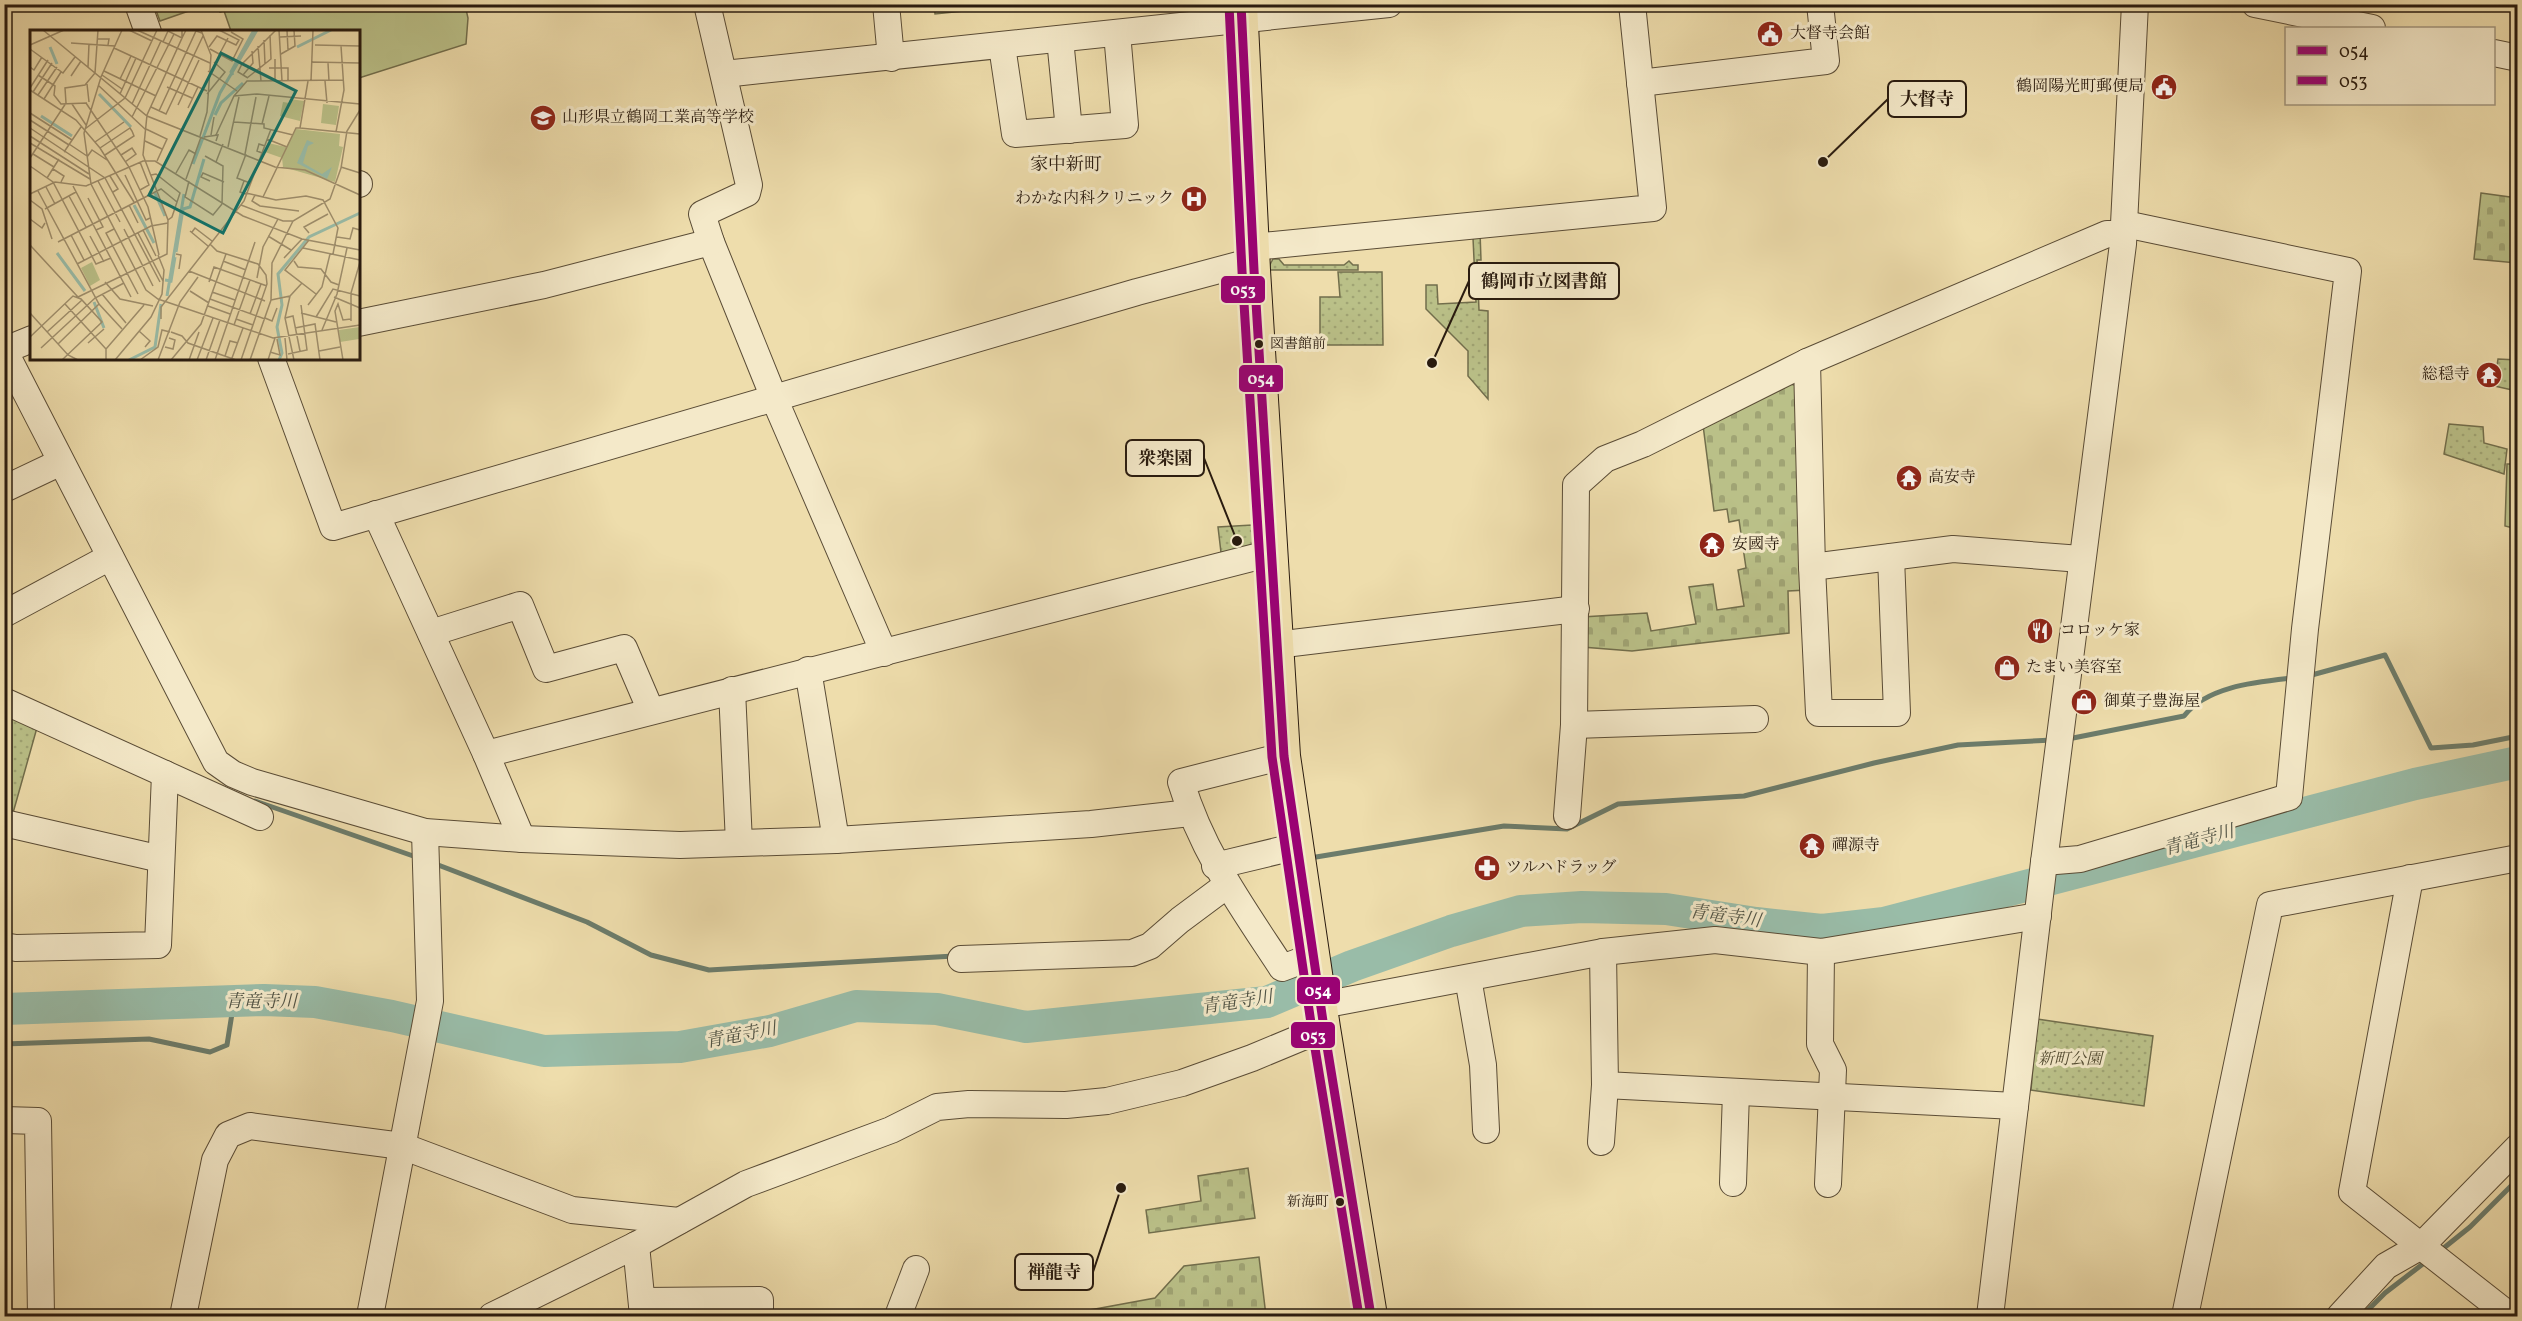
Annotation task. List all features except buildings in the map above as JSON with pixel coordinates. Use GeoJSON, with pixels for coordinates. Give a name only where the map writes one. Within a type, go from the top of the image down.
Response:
{"type":"FeatureCollection","features":[{"type":"Feature","properties":{"kind":"main road"},"geometry":{"type":"LineString","coordinates":[[1241,12],[1253,254],[1284,756],[1313,948],[1331,1015],[1371,1317]]}},
{"type":"Feature","properties":{"kind":"street"},"geometry":{"type":"LineString","coordinates":[[138,4],[147,30]]}},
{"type":"Feature","properties":{"kind":"street"},"geometry":{"type":"LineString","coordinates":[[707,4],[749,185],[747,193],[702,214],[711,242],[774,398],[884,653]]}},
{"type":"Feature","properties":{"kind":"street"},"geometry":{"type":"LineString","coordinates":[[886,4],[891,58]]}},
{"type":"Feature","properties":{"kind":"street"},"geometry":{"type":"LineString","coordinates":[[724,74],[1118,33],[1241,12],[1389,4]]}},
{"type":"Feature","properties":{"kind":"street"},"geometry":{"type":"LineString","coordinates":[[272,360],[333,526],[1137,292],[1253,254],[1653,208],[1632,4]]}},
{"type":"Feature","properties":{"kind":"street"},"geometry":{"type":"LineString","coordinates":[[1640,83],[1826,61],[1820,4]]}},
{"type":"Feature","properties":{"kind":"street"},"geometry":{"type":"LineString","coordinates":[[1990,1317],[2081,559],[2125,229],[2135,4]]}},
{"type":"Feature","properties":{"kind":"street"},"geometry":{"type":"LineString","coordinates":[[2255,4],[2367,27]]}},
{"type":"Feature","properties":{"kind":"street"},"geometry":{"type":"LineString","coordinates":[[1002,46],[1015,134],[1125,125],[1118,33]]}},
{"type":"Feature","properties":{"kind":"street"},"geometry":{"type":"LineString","coordinates":[[1060,39],[1069,130]]}},
{"type":"Feature","properties":{"kind":"street"},"geometry":{"type":"LineString","coordinates":[[2495,53],[2517,58]]}},
{"type":"Feature","properties":{"kind":"street"},"geometry":{"type":"LineString","coordinates":[[1567,816],[1574,724],[1576,485],[1605,459],[1643,444],[1807,362],[2107,234],[2125,229],[2348,271],[2305,629],[2289,797],[2080,859],[2044,862]]}},
{"type":"Feature","properties":{"kind":"street"},"geometry":{"type":"LineString","coordinates":[[360,323],[544,285],[711,242]]}},
{"type":"Feature","properties":{"kind":"street"},"geometry":{"type":"LineString","coordinates":[[30,340],[6,355],[216,762],[233,774],[252,782],[425,832],[522,839],[680,845],[836,840],[1091,824],[1190,813]]}},
{"type":"Feature","properties":{"kind":"street"},"geometry":{"type":"LineString","coordinates":[[1807,362],[1812,567],[1819,713],[1897,712],[1891,557]]}},
{"type":"Feature","properties":{"kind":"street"},"geometry":{"type":"LineString","coordinates":[[4,489],[61,462]]}},
{"type":"Feature","properties":{"kind":"street"},"geometry":{"type":"LineString","coordinates":[[376,514],[486,754],[522,839]]}},
{"type":"Feature","properties":{"kind":"street"},"geometry":{"type":"LineString","coordinates":[[1812,567],[1953,549],[2081,559]]}},
{"type":"Feature","properties":{"kind":"street"},"geometry":{"type":"LineString","coordinates":[[486,754],[1271,553]]}},
{"type":"Feature","properties":{"kind":"street"},"geometry":{"type":"LineString","coordinates":[[4,614],[110,557]]}},
{"type":"Feature","properties":{"kind":"street"},"geometry":{"type":"LineString","coordinates":[[431,633],[520,604],[546,669],[624,648],[651,711]]}},
{"type":"Feature","properties":{"kind":"street"},"geometry":{"type":"LineString","coordinates":[[1276,645],[1576,609]]}},
{"type":"Feature","properties":{"kind":"street"},"geometry":{"type":"LineString","coordinates":[[808,670],[836,840]]}},
{"type":"Feature","properties":{"kind":"street"},"geometry":{"type":"LineString","coordinates":[[732,690],[739,843]]}},
{"type":"Feature","properties":{"kind":"street"},"geometry":{"type":"LineString","coordinates":[[4,701],[260,817]]}},
{"type":"Feature","properties":{"kind":"street"},"geometry":{"type":"LineString","coordinates":[[1574,724],[1755,719]]}},
{"type":"Feature","properties":{"kind":"street"},"geometry":{"type":"LineString","coordinates":[[1284,756],[1181,782],[1190,813],[1221,875],[1282,968],[1313,948]]}},
{"type":"Feature","properties":{"kind":"street"},"geometry":{"type":"LineString","coordinates":[[193,786],[216,762]]}},
{"type":"Feature","properties":{"kind":"street"},"geometry":{"type":"LineString","coordinates":[[4,946],[16,948],[158,945],[165,774]]}},
{"type":"Feature","properties":{"kind":"street"},"geometry":{"type":"LineString","coordinates":[[4,823],[161,859]]}},
{"type":"Feature","properties":{"kind":"street"},"geometry":{"type":"LineString","coordinates":[[370,1317],[430,1002],[425,832]]}},
{"type":"Feature","properties":{"kind":"street"},"geometry":{"type":"LineString","coordinates":[[961,959],[1132,952],[1150,946],[1180,920],[1221,875],[1298,846]]}},
{"type":"Feature","properties":{"kind":"street"},"geometry":{"type":"LineString","coordinates":[[2185,1317],[2270,905],[2517,858]]}},
{"type":"Feature","properties":{"kind":"street"},"geometry":{"type":"LineString","coordinates":[[2410,878],[2352,1192],[2510,1317]]}},
{"type":"Feature","properties":{"kind":"street"},"geometry":{"type":"LineString","coordinates":[[492,1317],[636,1245],[746,1184],[891,1130],[937,1107],[969,1104],[1066,1105],[1107,1101],[1182,1083],[1252,1058],[1331,1015],[1468,978],[1603,952],[1715,940],[1821,952],[2038,916]]}},
{"type":"Feature","properties":{"kind":"street"},"geometry":{"type":"LineString","coordinates":[[1601,1142],[1605,1085],[1603,952]]}},
{"type":"Feature","properties":{"kind":"street"},"geometry":{"type":"LineString","coordinates":[[1821,952],[1820,1044],[1833,1070],[1828,1184]]}},
{"type":"Feature","properties":{"kind":"street"},"geometry":{"type":"LineString","coordinates":[[1468,978],[1483,1065],[1486,1130]]}},
{"type":"Feature","properties":{"kind":"street"},"geometry":{"type":"LineString","coordinates":[[1605,1085],[2015,1106]]}},
{"type":"Feature","properties":{"kind":"street"},"geometry":{"type":"LineString","coordinates":[[1733,1183],[1736,1092]]}},
{"type":"Feature","properties":{"kind":"street"},"geometry":{"type":"LineString","coordinates":[[4,1120],[38,1121],[40,1317]]}},
{"type":"Feature","properties":{"kind":"street"},"geometry":{"type":"LineString","coordinates":[[183,1317],[215,1160],[228,1135],[250,1126],[402,1146],[572,1210],[679,1221]]}},
{"type":"Feature","properties":{"kind":"street"},"geometry":{"type":"LineString","coordinates":[[2340,1317],[2386,1266],[2421,1246],[2517,1147]]}},
{"type":"Feature","properties":{"kind":"street"},"geometry":{"type":"LineString","coordinates":[[636,1245],[643,1309],[760,1300],[760,1317]]}},
{"type":"Feature","properties":{"kind":"street"},"geometry":{"type":"LineString","coordinates":[[898,1317],[916,1269]]}},
{"type":"Feature","properties":{"kind":"green space"},"geometry":{"type":"Polygon","coordinates":[[[154,4],[206,5],[160,21],[154,4]]]}},
{"type":"Feature","properties":{"kind":"green space"},"geometry":{"type":"Polygon","coordinates":[[[934,4],[1024,4],[1024,5],[935,14],[934,4]]]}},
{"type":"Feature","properties":{"kind":"green space"},"geometry":{"type":"Polygon","coordinates":[[[217,5],[465,5],[468,18],[466,44],[360,78],[360,30],[231,30],[224,11],[220,12],[217,5]]]}},
{"type":"Feature","properties":{"kind":"green space"},"geometry":{"type":"Polygon","coordinates":[[[2481,193],[2517,198],[2517,263],[2474,259],[2481,193]]]}},
{"type":"Feature","properties":{"kind":"green space"},"geometry":{"type":"Polygon","coordinates":[[[1480,232],[1481,260],[1477,260],[1479,310],[1488,311],[1488,399],[1468,376],[1468,351],[1426,309],[1426,285],[1437,285],[1438,304],[1476,302],[1473,238],[1480,232]]]}},
{"type":"Feature","properties":{"kind":"green space"},"geometry":{"type":"Polygon","coordinates":[[[1273,259],[1279,259],[1284,265],[1344,265],[1349,261],[1353,265],[1358,265],[1358,270],[1267,270],[1273,259]]]}},
{"type":"Feature","properties":{"kind":"green space"},"geometry":{"type":"Polygon","coordinates":[[[1338,272],[1382,272],[1383,345],[1320,345],[1320,297],[1340,297],[1338,272]]]}},
{"type":"Feature","properties":{"kind":"green space"},"geometry":{"type":"Polygon","coordinates":[[[2498,359],[2517,360],[2517,391],[2494,386],[2498,359]]]}},
{"type":"Feature","properties":{"kind":"green space"},"geometry":{"type":"Polygon","coordinates":[[[1790,384],[1799,386],[1807,590],[1788,591],[1789,633],[1632,651],[1582,647],[1582,617],[1647,613],[1651,631],[1696,624],[1689,587],[1713,584],[1717,610],[1744,606],[1738,570],[1746,568],[1739,520],[1729,522],[1727,509],[1714,511],[1703,425],[1790,384]]]}},
{"type":"Feature","properties":{"kind":"green space"},"geometry":{"type":"Polygon","coordinates":[[[2449,424],[2483,427],[2484,443],[2507,449],[2504,474],[2444,454],[2449,424]]]}},
{"type":"Feature","properties":{"kind":"green space"},"geometry":{"type":"Polygon","coordinates":[[[2507,464],[2517,464],[2517,529],[2505,526],[2507,464]]]}},
{"type":"Feature","properties":{"kind":"green space"},"geometry":{"type":"Polygon","coordinates":[[[1252,525],[1255,554],[1222,561],[1218,527],[1252,525]]]}},
{"type":"Feature","properties":{"kind":"green space"},"geometry":{"type":"Polygon","coordinates":[[[5,701],[40,717],[13,813],[5,810],[5,701]]]}},
{"type":"Feature","properties":{"kind":"green space","name":"新町公園"},"geometry":{"type":"Polygon","coordinates":[[[2037,1019],[2153,1036],[2144,1106],[2031,1090],[2037,1019]]]}},
{"type":"Feature","properties":{"kind":"green space"},"geometry":{"type":"Polygon","coordinates":[[[1248,1168],[1255,1218],[1149,1233],[1146,1210],[1201,1201],[1198,1176],[1248,1168]]]}},
{"type":"Feature","properties":{"kind":"green space"},"geometry":{"type":"Polygon","coordinates":[[[1259,1257],[1266,1316],[1057,1316],[1155,1298],[1184,1266],[1259,1257]]]}},
{"type":"Feature","properties":{"kind":"waterway"},"geometry":{"type":"LineString","coordinates":[[2308,676],[2385,655],[2431,748],[2473,745],[2518,736]]}},
{"type":"Feature","properties":{"kind":"waterway"},"geometry":{"type":"LineString","coordinates":[[2068,739],[2184,716],[2194,706],[2219,692],[2249,684],[2293,678]]}},
{"type":"Feature","properties":{"kind":"waterway"},"geometry":{"type":"LineString","coordinates":[[1310,858],[1504,826],[1567,829],[1618,804],[1744,796],[1874,763],[1958,745],[2053,740]]}},
{"type":"Feature","properties":{"kind":"waterway","name":"青竜寺川"},"geometry":{"type":"LineString","coordinates":[[4,1009],[264,1000],[315,1002],[392,1016],[544,1051],[680,1047],[770,1031],[856,1006],[937,1009],[1026,1027],[1267,1002],[1352,966],[1451,931],[1521,911],[1582,907],[1666,909],[1756,923],[1822,930],[1884,923],[2415,784],[2518,762]]}},
{"type":"Feature","properties":{"kind":"waterway"},"geometry":{"type":"LineString","coordinates":[[255,801],[419,858]]}},
{"type":"Feature","properties":{"kind":"waterway"},"geometry":{"type":"LineString","coordinates":[[433,863],[587,922],[651,955],[709,970],[954,956]]}},
{"type":"Feature","properties":{"kind":"waterway"},"geometry":{"type":"LineString","coordinates":[[4,1044],[149,1039],[210,1052],[227,1045],[234,1001]]}},
{"type":"Feature","properties":{"kind":"waterway"},"geometry":{"type":"LineString","coordinates":[[2440,1251],[2470,1227],[2518,1179]]}},
{"type":"Feature","properties":{"kind":"waterway"},"geometry":{"type":"LineString","coordinates":[[2362,1316],[2385,1293],[2428,1260]]}},
{"type":"Feature","properties":{"kind":"transit line","name":"054"},"geometry":{"type":"LineString","coordinates":[[1241,4],[1254,270],[1284,756],[1324,1028],[1371,1316]]}},
{"type":"Feature","properties":{"kind":"transit line","name":"053"},"geometry":{"type":"LineString","coordinates":[[1229,5],[1242,271],[1272,757],[1312,1030],[1359,1316]]}},
{"type":"Feature","properties":{"kind":"place","name":"大督寺会館"},"geometry":{"type":"Point","coordinates":[1770,34]}},
{"type":"Feature","properties":{"kind":"place","name":"鶴岡陽光町郵便局"},"geometry":{"type":"Point","coordinates":[2164,87]}},
{"type":"Feature","properties":{"kind":"place","name":"山形県立鶴岡工業高等学校"},"geometry":{"type":"Point","coordinates":[543,118]}},
{"type":"Feature","properties":{"kind":"place","name":"大督寺"},"geometry":{"type":"Point","coordinates":[1823,162]}},
{"type":"Feature","properties":{"kind":"place","name":"わかな内科クリニック"},"geometry":{"type":"Point","coordinates":[1194,199]}},
{"type":"Feature","properties":{"kind":"place","name":"図書館前"},"geometry":{"type":"Point","coordinates":[1259,344]}},
{"type":"Feature","properties":{"kind":"place","name":"鶴岡市立図書館"},"geometry":{"type":"Point","coordinates":[1432,363]}},
{"type":"Feature","properties":{"kind":"place","name":"総穏寺"},"geometry":{"type":"Point","coordinates":[2489,375]}},
{"type":"Feature","properties":{"kind":"place","name":"高安寺"},"geometry":{"type":"Point","coordinates":[1909,478]}},
{"type":"Feature","properties":{"kind":"place","name":"衆楽園"},"geometry":{"type":"Point","coordinates":[1237,541]}},
{"type":"Feature","properties":{"kind":"place","name":"安國寺"},"geometry":{"type":"Point","coordinates":[1712,545]}},
{"type":"Feature","properties":{"kind":"place","name":"コロッケ家"},"geometry":{"type":"Point","coordinates":[2040,631]}},
{"type":"Feature","properties":{"kind":"place","name":"たまい美容室"},"geometry":{"type":"Point","coordinates":[2007,668]}},
{"type":"Feature","properties":{"kind":"place","name":"御菓子豊海屋"},"geometry":{"type":"Point","coordinates":[2084,702]}},
{"type":"Feature","properties":{"kind":"place","name":"禪源寺"},"geometry":{"type":"Point","coordinates":[1812,846]}},
{"type":"Feature","properties":{"kind":"place","name":"ツルハドラッグ"},"geometry":{"type":"Point","coordinates":[1487,868]}},
{"type":"Feature","properties":{"kind":"place","name":"禅龍寺"},"geometry":{"type":"Point","coordinates":[1121,1188]}},
{"type":"Feature","properties":{"kind":"place","name":"新海町"},"geometry":{"type":"Point","coordinates":[1340,1202]}},
{"type":"Feature","properties":{"kind":"district","name":"家中新町"},"geometry":{"type":"Point","coordinates":[1066,165]}}]}
